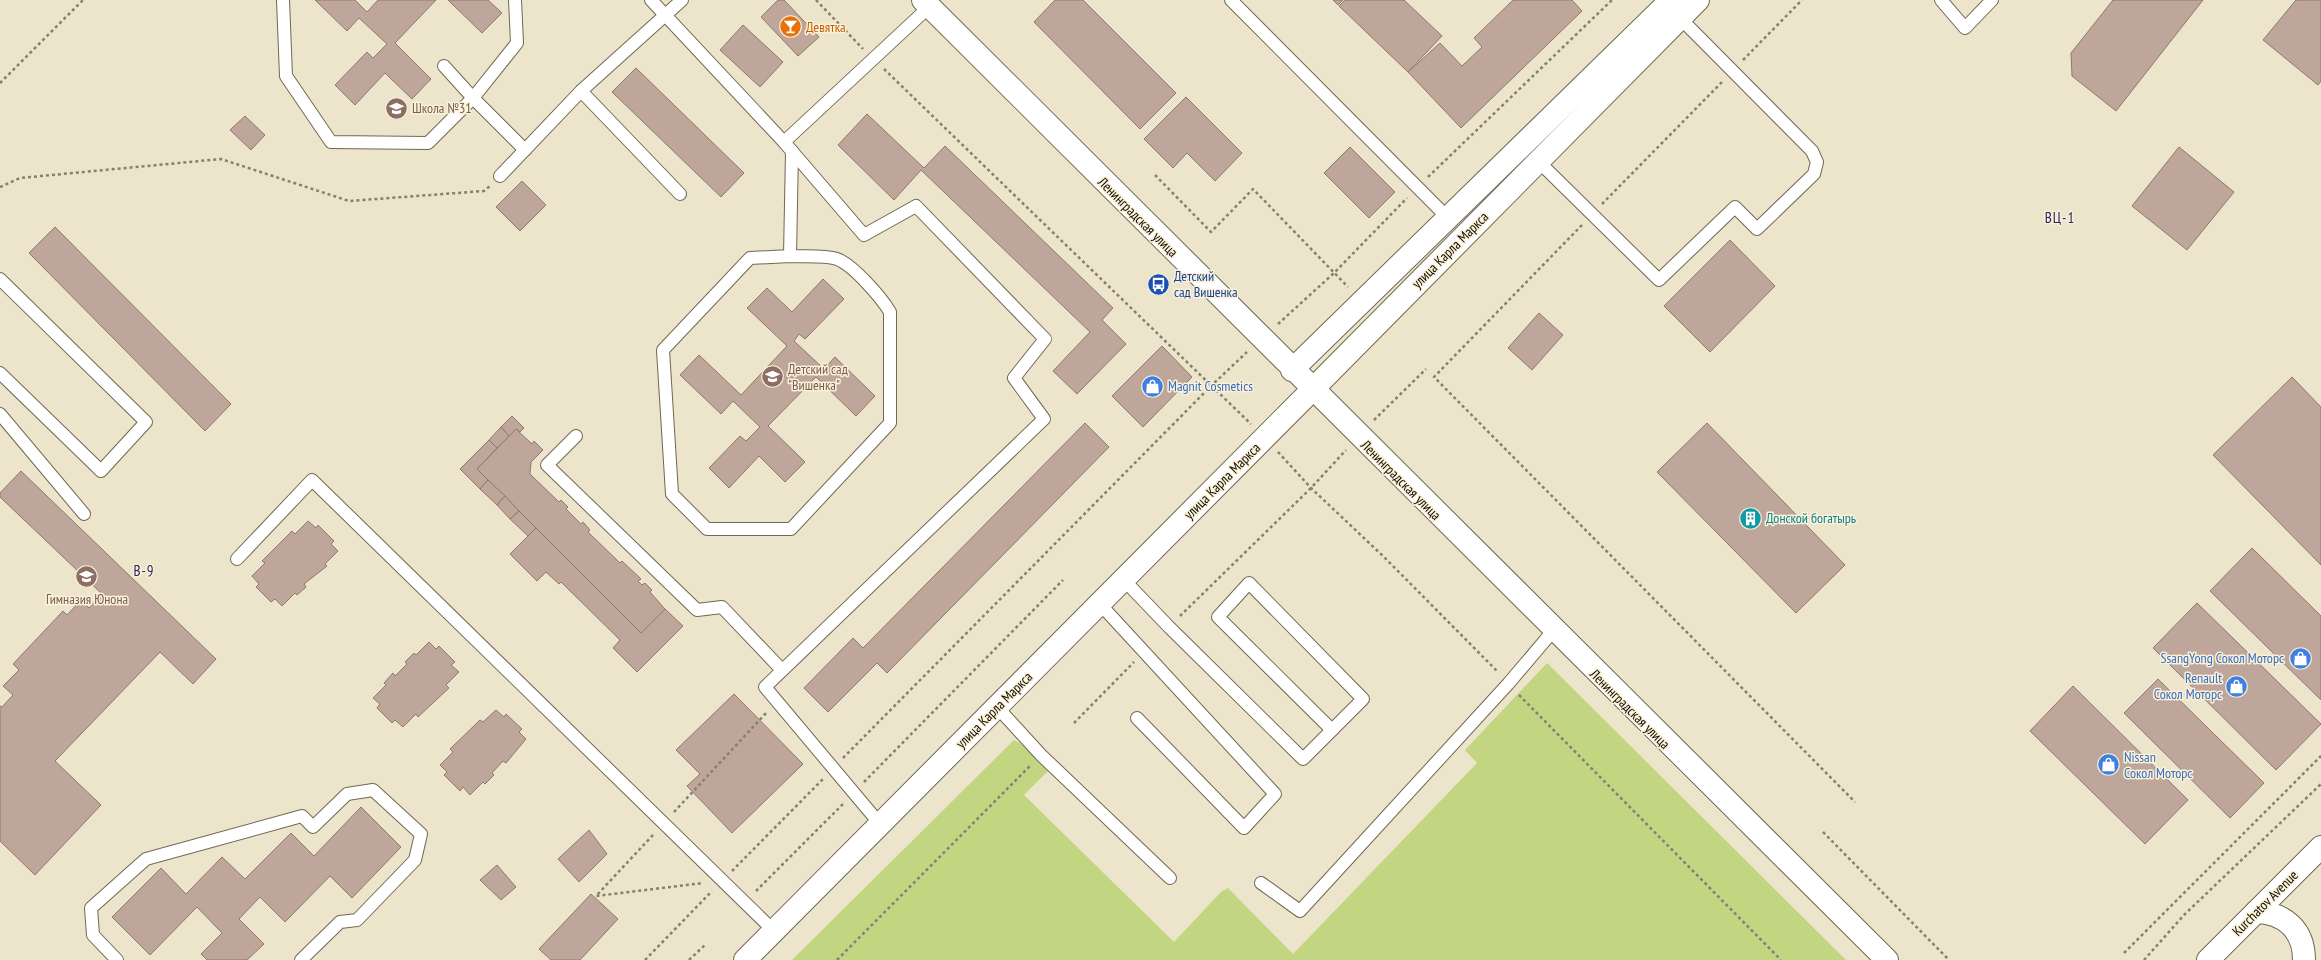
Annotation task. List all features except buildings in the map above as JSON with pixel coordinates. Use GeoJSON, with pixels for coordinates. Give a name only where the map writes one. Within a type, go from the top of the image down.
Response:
{"type":"FeatureCollection","features":[{"type":"Feature","properties":{"kind":"street","name":"улица Карла Маркса"},"geometry":{"type":"LineString","coordinates":[[1293,370],[1448,218],[1675,9],[1698,0]]}},
{"type":"Feature","properties":{"kind":"street","name":"Ленинградская улица"},"geometry":{"type":"LineString","coordinates":[[924,2],[1359,436],[1880,960]]}},
{"type":"Feature","properties":{"kind":"street","name":"улица Карла Маркса"},"geometry":{"type":"LineString","coordinates":[[745,960],[1313,390],[1538,161],[1675,9]]}},
{"type":"Feature","properties":{"kind":"street"},"geometry":{"type":"LineString","coordinates":[[1359,436],[1888,960]]}},
{"type":"Feature","properties":{"kind":"street","name":"Kurchatov Avenue"},"geometry":{"type":"LineString","coordinates":[[2208,960],[2321,847]]}},
{"type":"Feature","properties":{"kind":"street"},"geometry":{"type":"LineString","coordinates":[[2256,912],[2270,912],[2282,917],[2293,925],[2300,937],[2304,960]]}},
{"type":"Feature","properties":{"kind":"street"},"geometry":{"type":"LineString","coordinates":[[2310,960],[2321,949]]}},
{"type":"Feature","properties":{"kind":"lane"},"geometry":{"type":"LineString","coordinates":[[283,0],[286,76],[331,142],[428,143],[473,98],[517,43],[515,0]]}},
{"type":"Feature","properties":{"kind":"lane"},"geometry":{"type":"LineString","coordinates":[[651,0],[788,147],[864,235],[916,206],[1046,339],[1014,378],[1044,419],[765,687],[880,824]]}},
{"type":"Feature","properties":{"kind":"lane"},"geometry":{"type":"LineString","coordinates":[[500,176],[581,91],[682,0]]}},
{"type":"Feature","properties":{"kind":"lane"},"geometry":{"type":"LineString","coordinates":[[1231,0],[1448,218]]}},
{"type":"Feature","properties":{"kind":"lane"},"geometry":{"type":"LineString","coordinates":[[1941,0],[1965,28],[1992,0]]}},
{"type":"Feature","properties":{"kind":"lane"},"geometry":{"type":"LineString","coordinates":[[790,256],[788,147],[873,59],[924,2]]}},
{"type":"Feature","properties":{"kind":"lane"},"geometry":{"type":"LineString","coordinates":[[1538,161],[1659,280],[1735,207],[1757,228],[1814,174],[1817,162],[1812,151],[1732,72],[1675,9]]}},
{"type":"Feature","properties":{"kind":"lane"},"geometry":{"type":"LineString","coordinates":[[444,66],[473,98],[525,150]]}},
{"type":"Feature","properties":{"kind":"lane"},"geometry":{"type":"LineString","coordinates":[[581,91],[680,194]]}},
{"type":"Feature","properties":{"kind":"lane"},"geometry":{"type":"LineString","coordinates":[[790,256],[836,259],[847,264],[884,303],[890,312],[890,423],[791,530],[707,529],[672,494],[663,350],[750,258],[790,256]]}},
{"type":"Feature","properties":{"kind":"lane"},"geometry":{"type":"LineString","coordinates":[[0,280],[146,422],[101,471],[0,373]]}},
{"type":"Feature","properties":{"kind":"lane"},"geometry":{"type":"LineString","coordinates":[[0,414],[84,514]]}},
{"type":"Feature","properties":{"kind":"lane"},"geometry":{"type":"LineString","coordinates":[[576,436],[547,465],[697,610],[722,607],[782,670]]}},
{"type":"Feature","properties":{"kind":"lane"},"geometry":{"type":"LineString","coordinates":[[237,559],[312,480],[774,931]]}},
{"type":"Feature","properties":{"kind":"lane"},"geometry":{"type":"LineString","coordinates":[[1124,580],[1169,627],[1303,759],[1332,730],[1363,699],[1249,584],[1218,617],[1332,730]]}},
{"type":"Feature","properties":{"kind":"lane"},"geometry":{"type":"LineString","coordinates":[[1100,604],[1275,794],[1244,828],[1137,718]]}},
{"type":"Feature","properties":{"kind":"lane"},"geometry":{"type":"LineString","coordinates":[[1261,883],[1300,911],[1508,684],[1553,631]]}},
{"type":"Feature","properties":{"kind":"lane"},"geometry":{"type":"LineString","coordinates":[[997,707],[1042,755],[1170,878]]}},
{"type":"Feature","properties":{"kind":"lane"},"geometry":{"type":"LineString","coordinates":[[117,960],[93,935],[91,908],[146,859],[302,816],[313,827],[347,794],[373,790],[421,834],[415,860],[357,920],[340,922],[301,960]]}},
{"type":"Feature","properties":{"kind":"path"},"geometry":{"type":"LineString","coordinates":[[0,83],[83,0]]}},
{"type":"Feature","properties":{"kind":"path"},"geometry":{"type":"LineString","coordinates":[[816,0],[873,59],[1265,438],[1311,488],[1383,556],[1782,960]]}},
{"type":"Feature","properties":{"kind":"path"},"geometry":{"type":"LineString","coordinates":[[645,960],[1211,386],[1334,272],[1417,188],[1612,0]]}},
{"type":"Feature","properties":{"kind":"path"},"geometry":{"type":"LineString","coordinates":[[1802,0],[1434,377],[1855,802]]}},
{"type":"Feature","properties":{"kind":"path"},"geometry":{"type":"LineString","coordinates":[[0,187],[20,178],[221,159],[349,201],[484,191],[500,176]]}},
{"type":"Feature","properties":{"kind":"path"},"geometry":{"type":"LineString","coordinates":[[1155,175],[1211,232],[1253,189],[1363,302]]}},
{"type":"Feature","properties":{"kind":"path"},"geometry":{"type":"LineString","coordinates":[[1169,627],[1311,488],[1359,436],[1426,369]]}},
{"type":"Feature","properties":{"kind":"path"},"geometry":{"type":"LineString","coordinates":[[745,902],[1063,580]]}},
{"type":"Feature","properties":{"kind":"path"},"geometry":{"type":"LineString","coordinates":[[1074,723],[1144,652]]}},
{"type":"Feature","properties":{"kind":"path"},"geometry":{"type":"LineString","coordinates":[[837,960],[1042,755]]}},
{"type":"Feature","properties":{"kind":"path"},"geometry":{"type":"LineString","coordinates":[[2124,953],[2321,756]]}},
{"type":"Feature","properties":{"kind":"path"},"geometry":{"type":"LineString","coordinates":[[2144,960],[2184,915],[2321,784]]}},
{"type":"Feature","properties":{"kind":"path"},"geometry":{"type":"LineString","coordinates":[[1824,832],[1949,960]]}},
{"type":"Feature","properties":{"kind":"path"},"geometry":{"type":"LineString","coordinates":[[689,960],[706,944]]}},
{"type":"Feature","properties":{"kind":"green space"},"geometry":{"type":"Polygon","coordinates":[[[1547,663],[1846,960],[792,960],[1014,740],[1023,745],[1050,769],[1024,795],[1174,942],[1221,892],[1228,888],[1293,954],[1477,763],[1465,750],[1547,663]]]}},
{"type":"Feature","properties":{"kind":"place","name":"Девятка"},"geometry":{"type":"Point","coordinates":[790,27]}},
{"type":"Feature","properties":{"kind":"place","name":"Школа №31"},"geometry":{"type":"Point","coordinates":[397,108]}},
{"type":"Feature","properties":{"kind":"place","name":"Детский сад Вишенка"},"geometry":{"type":"Point","coordinates":[1159,284]}},
{"type":"Feature","properties":{"kind":"place","name":"Детский сад \"Вишенка\""},"geometry":{"type":"Point","coordinates":[773,377]}},
{"type":"Feature","properties":{"kind":"place","name":"Magnit Cosmetics"},"geometry":{"type":"Point","coordinates":[1152,386]}},
{"type":"Feature","properties":{"kind":"place","name":"Донской богатырь"},"geometry":{"type":"Point","coordinates":[1751,518]}},
{"type":"Feature","properties":{"kind":"place","name":"Гимназия Юнона"},"geometry":{"type":"Point","coordinates":[87,577]}},
{"type":"Feature","properties":{"kind":"place","name":"SsangYong Сокол Моторс"},"geometry":{"type":"Point","coordinates":[2300,658]}},
{"type":"Feature","properties":{"kind":"place","name":"Renault Сокол Моторс"},"geometry":{"type":"Point","coordinates":[2237,686]}},
{"type":"Feature","properties":{"kind":"place","name":"Nissan Сокол Моторс"},"geometry":{"type":"Point","coordinates":[2109,765]}},
{"type":"Feature","properties":{"kind":"district","name":"ВЦ-1"},"geometry":{"type":"Point","coordinates":[2060,218]}},
{"type":"Feature","properties":{"kind":"district","name":"В-9"},"geometry":{"type":"Point","coordinates":[144,571]}}]}
